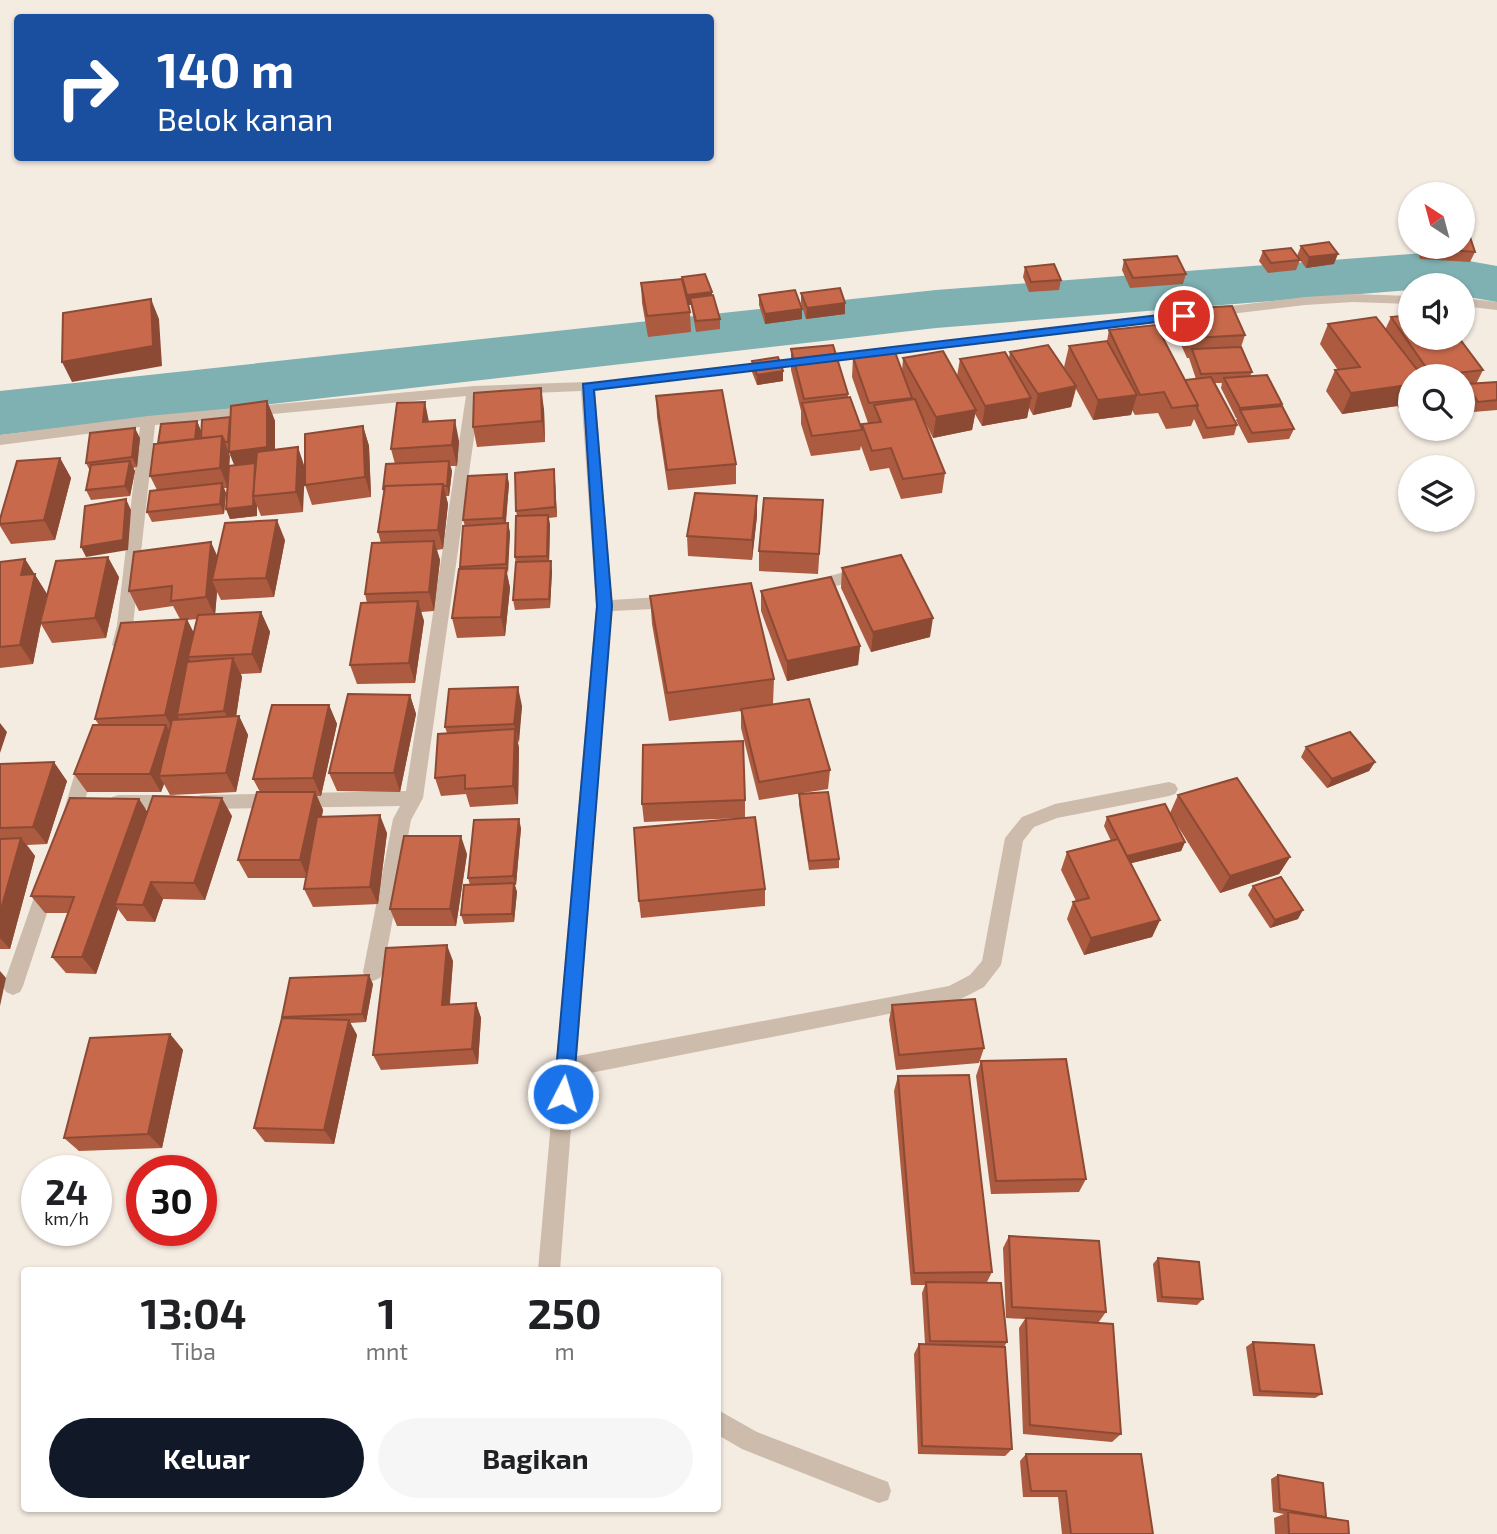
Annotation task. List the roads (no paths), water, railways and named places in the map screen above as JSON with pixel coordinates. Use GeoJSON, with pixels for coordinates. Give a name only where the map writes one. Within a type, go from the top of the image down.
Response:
{"type":"FeatureCollection","features":[{"type":"Feature","properties":{"kind":"street"},"geometry":{"type":"LineString","coordinates":[[0,440],[148,421],[474,391],[587,387],[1305,301],[1353,298],[1398,300]]}},
{"type":"Feature","properties":{"kind":"street"},"geometry":{"type":"LineString","coordinates":[[1475,303],[1497,306]]}},
{"type":"Feature","properties":{"kind":"street"},"geometry":{"type":"LineString","coordinates":[[549,1267],[604,606],[587,387]]}},
{"type":"Feature","properties":{"kind":"street"},"geometry":{"type":"LineString","coordinates":[[373,972],[402,819],[414,799],[474,391]]}},
{"type":"Feature","properties":{"kind":"street"},"geometry":{"type":"LineString","coordinates":[[115,663],[125,625],[148,421]]}},
{"type":"Feature","properties":{"kind":"street"},"geometry":{"type":"LineString","coordinates":[[793,591],[887,567]]}},
{"type":"Feature","properties":{"kind":"street"},"geometry":{"type":"LineString","coordinates":[[604,606],[685,601]]}},
{"type":"Feature","properties":{"kind":"street"},"geometry":{"type":"LineString","coordinates":[[63,841],[90,802],[90,751]]}},
{"type":"Feature","properties":{"kind":"street"},"geometry":{"type":"LineString","coordinates":[[565,1068],[952,994],[977,981],[991,965],[1014,838],[1028,822],[1055,811],[1168,789]]}},
{"type":"Feature","properties":{"kind":"street"},"geometry":{"type":"LineString","coordinates":[[90,802],[414,799]]}},
{"type":"Feature","properties":{"kind":"street"},"geometry":{"type":"LineString","coordinates":[[13,986],[54,867]]}},
{"type":"Feature","properties":{"kind":"street"},"geometry":{"type":"LineString","coordinates":[[721,1424],[750,1441],[879,1491]]}},
{"type":"Feature","properties":{"kind":"waterway"},"geometry":{"type":"LineString","coordinates":[[0,413],[936,309],[1424,271],[1497,284]]}}]}
